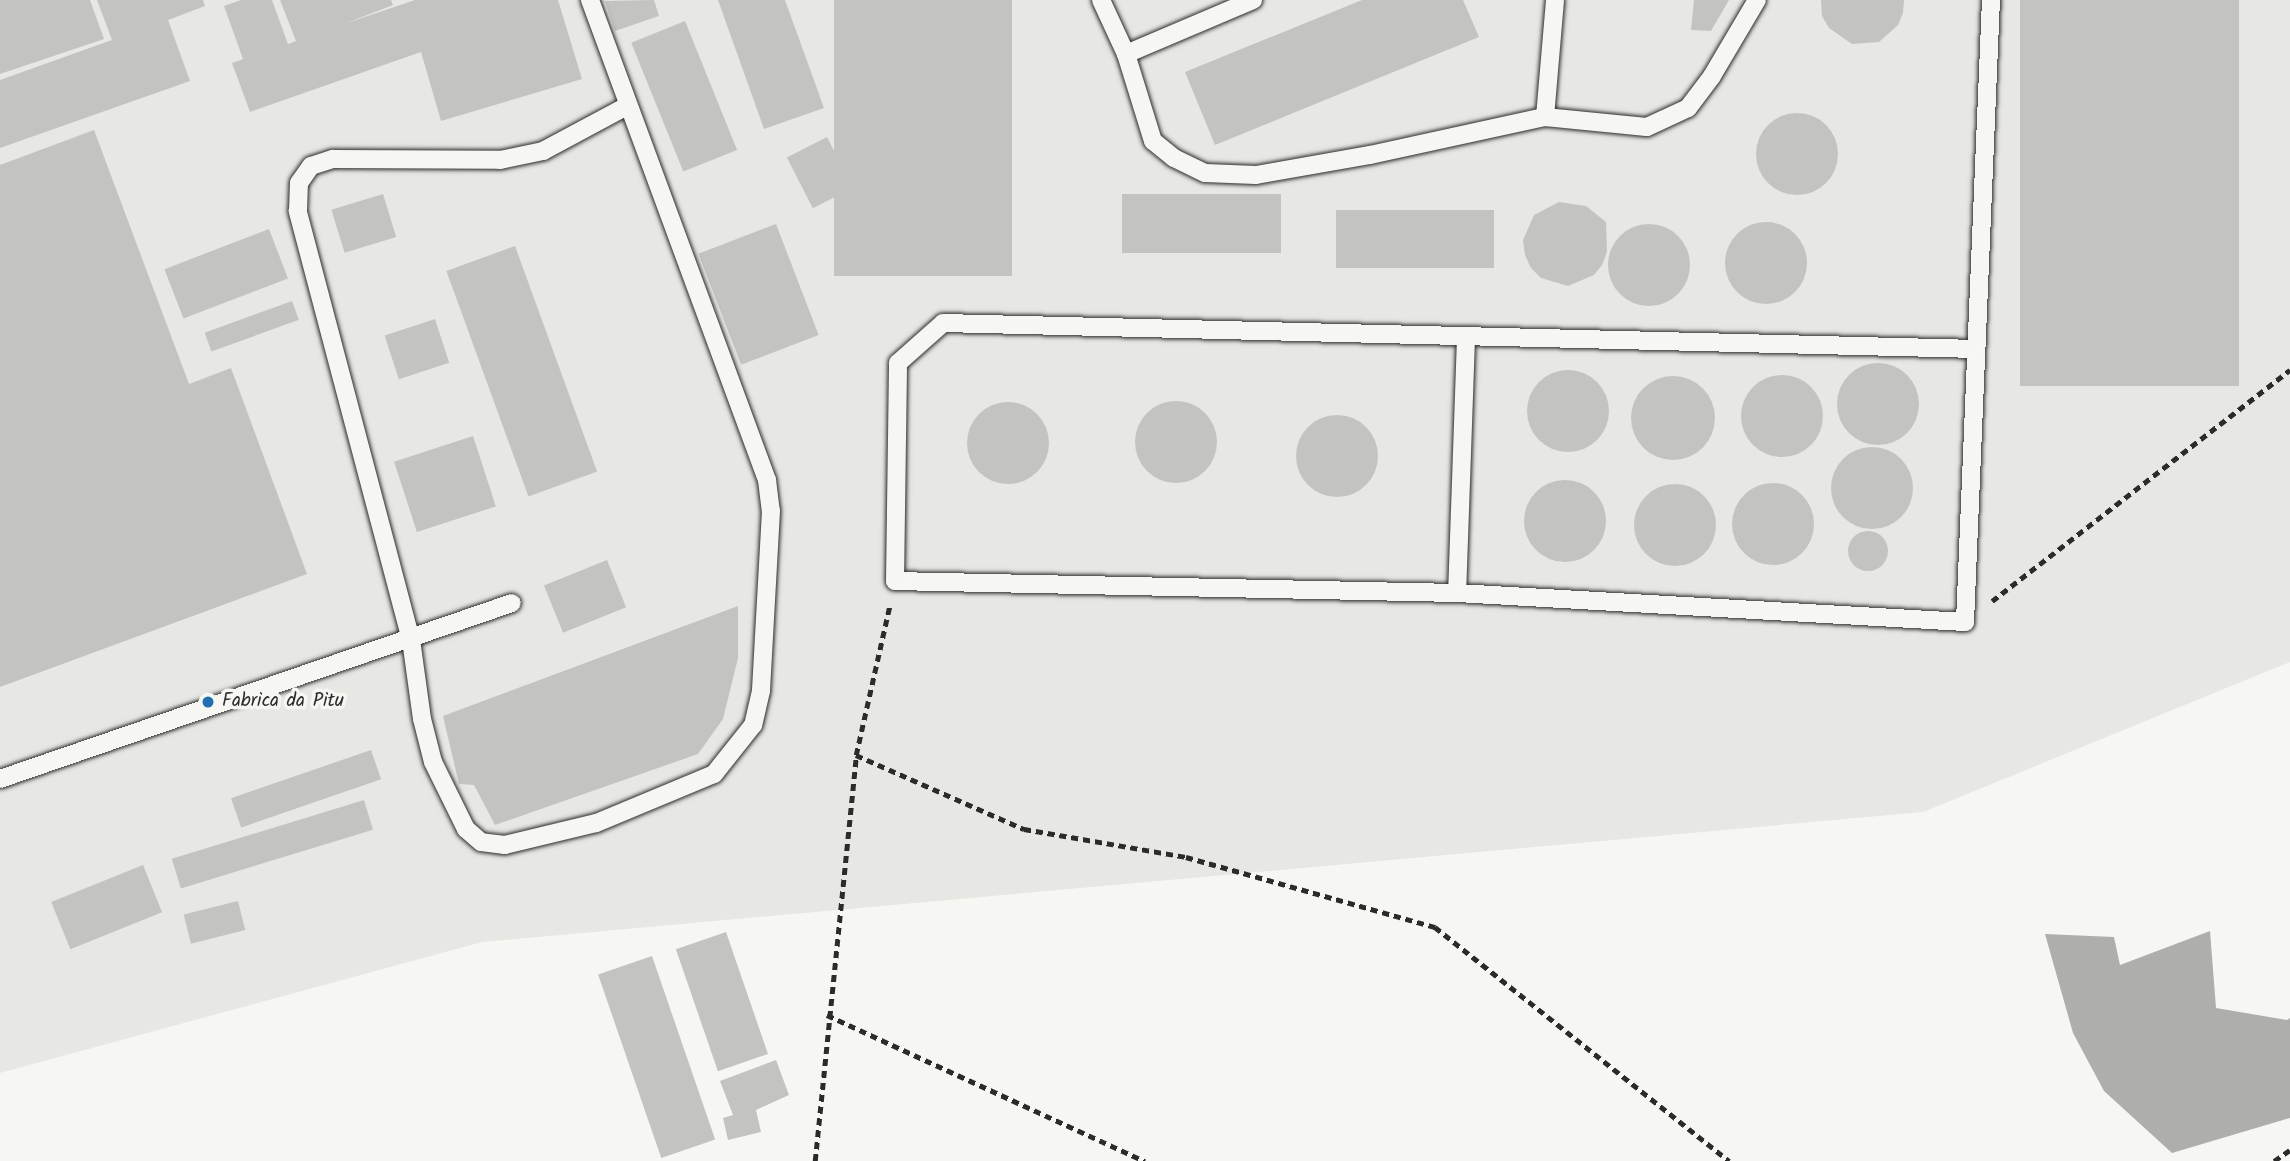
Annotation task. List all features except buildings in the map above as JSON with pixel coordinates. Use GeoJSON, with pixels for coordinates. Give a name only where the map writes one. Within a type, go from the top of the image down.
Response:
{"type":"FeatureCollection","features":[{"type":"Feature","properties":{"kind":"lane"},"geometry":{"type":"LineString","coordinates":[[590,0],[766,480],[771,511],[761,691],[753,726],[714,774],[596,823],[505,845],[481,842],[466,829],[433,762],[422,719],[411,640],[298,211],[299,183],[311,166],[334,159],[500,160],[543,151],[627,106]]}},
{"type":"Feature","properties":{"kind":"lane"},"geometry":{"type":"LineString","coordinates":[[1101,0],[1126,54],[1153,141],[1174,158],[1205,173],[1256,175],[1370,155],[1545,117],[1647,127],[1688,108],[1712,76],[1757,0]]}},
{"type":"Feature","properties":{"kind":"lane"},"geometry":{"type":"LineString","coordinates":[[1126,54],[1253,0]]}},
{"type":"Feature","properties":{"kind":"lane"},"geometry":{"type":"LineString","coordinates":[[1545,117],[1555,0]]}},
{"type":"Feature","properties":{"kind":"lane"},"geometry":{"type":"LineString","coordinates":[[1976,349],[943,323],[898,363],[895,581],[1457,593],[1965,622],[1991,0]]}},
{"type":"Feature","properties":{"kind":"lane"},"geometry":{"type":"LineString","coordinates":[[1457,593],[1466,338]]}},
{"type":"Feature","properties":{"kind":"lane"},"geometry":{"type":"LineString","coordinates":[[0,779],[513,603]]}},
{"type":"Feature","properties":{"kind":"path"},"geometry":{"type":"LineString","coordinates":[[1965,622],[2290,370]]}},
{"type":"Feature","properties":{"kind":"path"},"geometry":{"type":"LineString","coordinates":[[815,1161],[827,1015],[856,755],[895,581]]}},
{"type":"Feature","properties":{"kind":"path"},"geometry":{"type":"LineString","coordinates":[[856,755],[1024,829],[1186,857],[1435,927],[1729,1161]]}},
{"type":"Feature","properties":{"kind":"path"},"geometry":{"type":"LineString","coordinates":[[827,1015],[1145,1161]]}},
{"type":"Feature","properties":{"kind":"path"},"geometry":{"type":"LineString","coordinates":[[2273,1161],[2290,1150]]}},
{"type":"Feature","properties":{"kind":"shaded area"},"geometry":{"type":"Polygon","coordinates":[[[0,0],[2290,0],[2290,662],[1923,812],[482,942],[0,1073],[0,0]]]}},
{"type":"Feature","properties":{"kind":"shaded area"},"geometry":{"type":"Polygon","coordinates":[[[2210,931],[2216,1008],[2287,1020],[2290,1018],[2290,1118],[2172,1153],[2104,1091],[2073,1033],[2045,934],[2114,937],[2120,965],[2210,931]]]}},
{"type":"Feature","properties":{"kind":"place","name":"Fabrica da Pitu"},"geometry":{"type":"Point","coordinates":[208,702]}}]}
